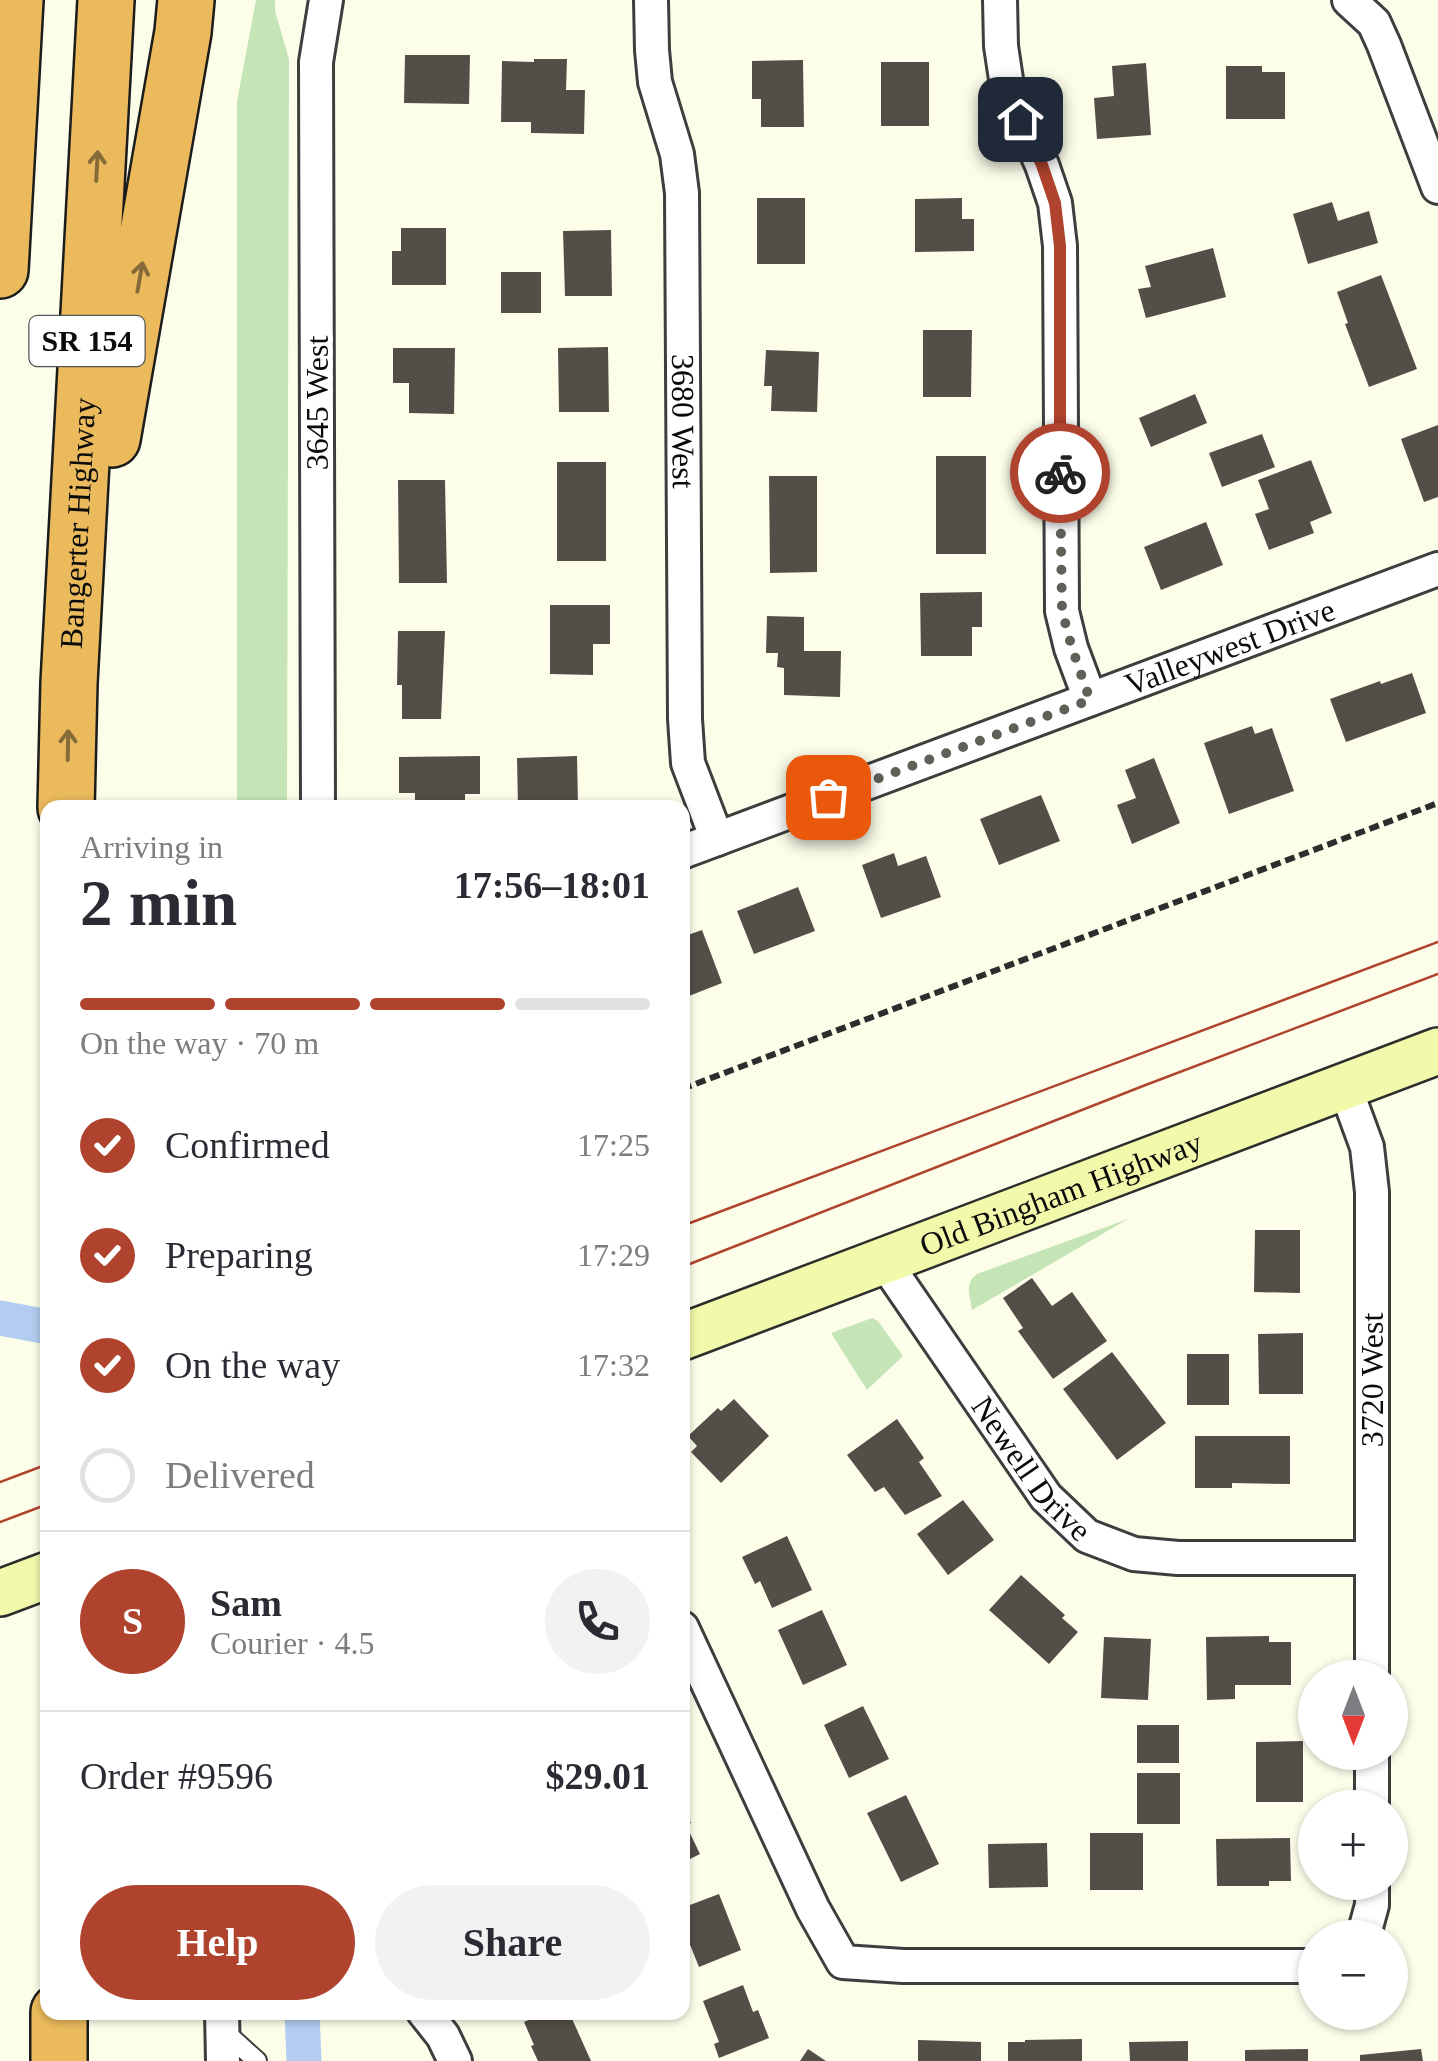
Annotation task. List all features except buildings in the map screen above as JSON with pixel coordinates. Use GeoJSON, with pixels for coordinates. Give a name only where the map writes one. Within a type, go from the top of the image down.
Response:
{"type":"FeatureCollection","features":[{"type":"Feature","properties":{"kind":"highway"},"geometry":{"type":"LineString","coordinates":[[0,270],[14,0]]}},
{"type":"Feature","properties":{"kind":"highway","name":"Bangerter Highway"},"geometry":{"type":"LineString","coordinates":[[66,800],[106,0]]}},
{"type":"Feature","properties":{"kind":"highway"},"geometry":{"type":"LineString","coordinates":[[70,683],[186,0]]}},
{"type":"Feature","properties":{"kind":"highway"},"geometry":{"type":"LineString","coordinates":[[58,2020],[59,2061]]}},
{"type":"Feature","properties":{"kind":"street","name":"3645 West"},"geometry":{"type":"LineString","coordinates":[[318,800],[316,62],[326,0]]}},
{"type":"Feature","properties":{"kind":"street","name":"3680 West"},"geometry":{"type":"LineString","coordinates":[[651,0],[655,82],[677,154],[682,193],[688,763],[717,839]]}},
{"type":"Feature","properties":{"kind":"street"},"geometry":{"type":"LineString","coordinates":[[1000,0],[1007,86],[1055,203],[1060,246],[1062,611],[1090,700]]}},
{"type":"Feature","properties":{"kind":"street"},"geometry":{"type":"LineString","coordinates":[[1355,5],[1374,24],[1384,44],[1438,188]]}},
{"type":"Feature","properties":{"kind":"street","name":"Valleywest Drive"},"geometry":{"type":"LineString","coordinates":[[690,849],[1438,569]]}},
{"type":"Feature","properties":{"kind":"street","name":"Old Bingham Highway"},"geometry":{"type":"LineString","coordinates":[[690,1334],[1438,1051]]}},
{"type":"Feature","properties":{"kind":"street","name":"3720 West"},"geometry":{"type":"LineString","coordinates":[[1344,1087],[1367,1146],[1372,1181],[1372,1660]]}},
{"type":"Feature","properties":{"kind":"street","name":"Newell Drive"},"geometry":{"type":"LineString","coordinates":[[884,1261],[1046,1497],[1086,1536],[1134,1554],[1178,1558],[1372,1558]]}},
{"type":"Feature","properties":{"kind":"street"},"geometry":{"type":"LineString","coordinates":[[0,1593],[40,1579]]}},
{"type":"Feature","properties":{"kind":"street"},"geometry":{"type":"LineString","coordinates":[[690,1645],[813,1908],[843,1962],[903,1966],[1298,1966]]}},
{"type":"Feature","properties":{"kind":"street"},"geometry":{"type":"LineString","coordinates":[[430,2020],[455,2061]]}},
{"type":"Feature","properties":{"kind":"lane"},"geometry":{"type":"LineString","coordinates":[[222,2035],[257,2061]]}},
{"type":"Feature","properties":{"kind":"path"},"geometry":{"type":"LineString","coordinates":[[690,1087],[1438,803]]}},
{"type":"Feature","properties":{"kind":"green space"},"geometry":{"type":"Polygon","coordinates":[[[256,0],[275,0],[289,59],[287,800],[237,800],[237,101],[256,0]]]}},
{"type":"Feature","properties":{"kind":"green space"},"geometry":{"type":"Polygon","coordinates":[[[1128,1219],[972,1310],[969,1286],[977,1274],[1128,1219]]]}},
{"type":"Feature","properties":{"kind":"green space"},"geometry":{"type":"Polygon","coordinates":[[[872,1318],[903,1356],[867,1390],[831,1333],[872,1318]]]}},
{"type":"Feature","properties":{"kind":"waterway"},"geometry":{"type":"LineString","coordinates":[[0,1318],[40,1326]]}},
{"type":"Feature","properties":{"kind":"waterway"},"geometry":{"type":"LineString","coordinates":[[302,2020],[304,2061]]}},
{"type":"Feature","properties":{"kind":"tram line"},"geometry":{"type":"LineString","coordinates":[[690,1223],[1438,942]]}},
{"type":"Feature","properties":{"kind":"tram line"},"geometry":{"type":"LineString","coordinates":[[690,1264],[1438,974]]}},
{"type":"Feature","properties":{"kind":"tram line"},"geometry":{"type":"LineString","coordinates":[[0,1482],[40,1467]]}},
{"type":"Feature","properties":{"kind":"tram line"},"geometry":{"type":"LineString","coordinates":[[0,1522],[40,1507]]}},
{"type":"Feature","properties":{"kind":"way so far"},"geometry":{"type":"LineString","coordinates":[[828,797],[1090,700],[1062,611],[1060,473]]}},
{"type":"Feature","properties":{"kind":"route"},"geometry":{"type":"LineString","coordinates":[[1020,119],[1055,203],[1060,246],[1060,473]]}}]}
